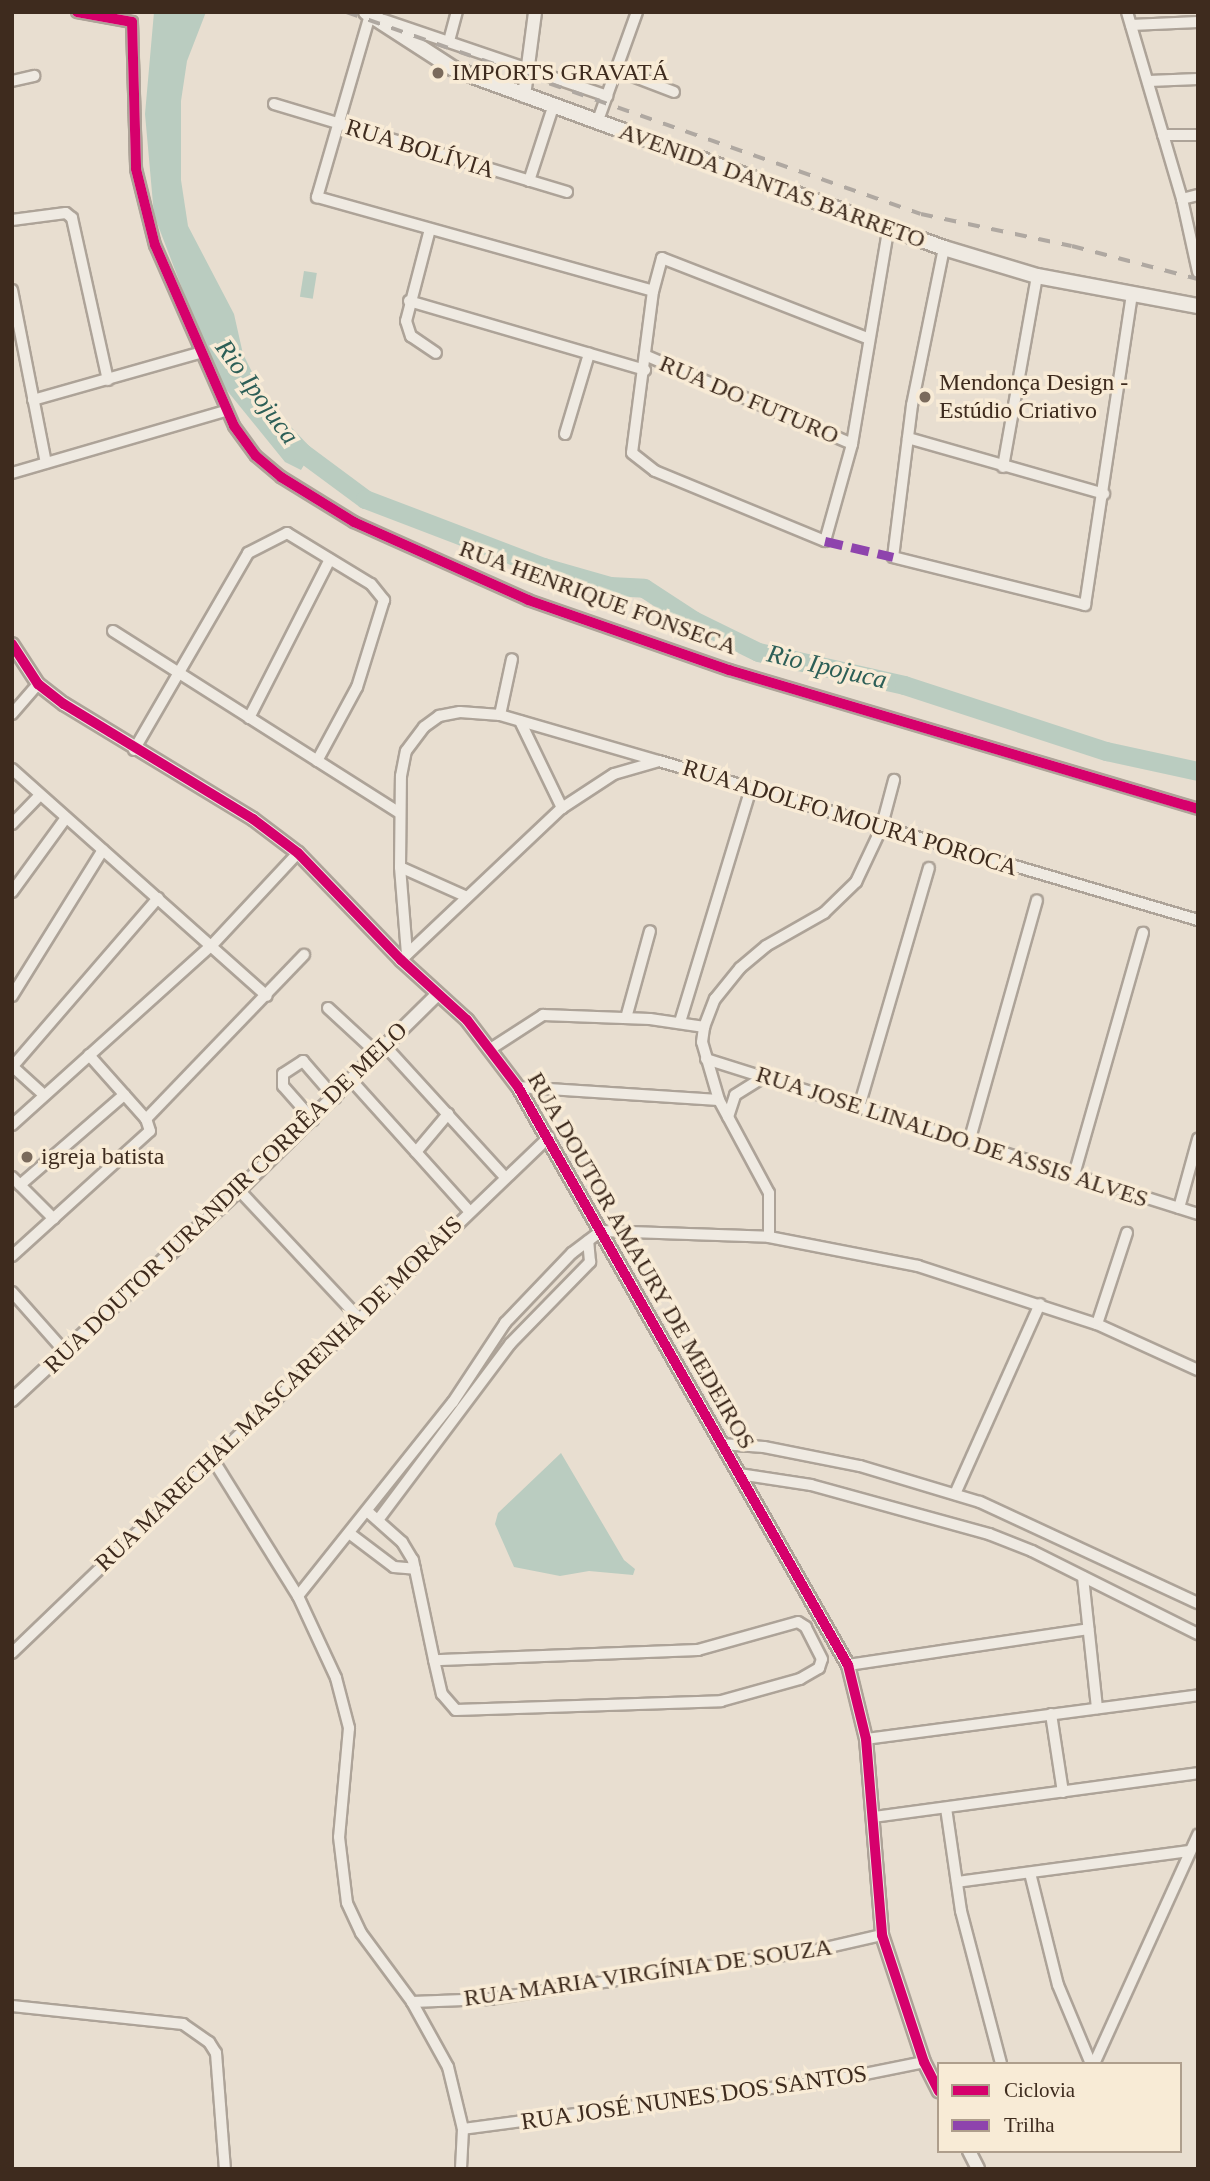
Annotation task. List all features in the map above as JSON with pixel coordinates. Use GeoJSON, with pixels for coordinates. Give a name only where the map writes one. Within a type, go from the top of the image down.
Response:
{"type":"FeatureCollection","features":[{"type":"Feature","properties":{"kind":"main road","name":"AVENIDA DANTAS BARRETO"},"geometry":{"type":"LineString","coordinates":[[372,16],[431,58],[524,96],[944,248],[1037,276],[1198,306]]}},
{"type":"Feature","properties":{"kind":"street","name":"RUA HENRIQUE FONSECA"},"geometry":{"type":"LineString","coordinates":[[77,12],[126,19],[134,29],[131,106],[136,169],[155,245],[225,411],[256,456],[281,477],[354,522],[422,554],[568,614],[729,670],[855,704],[1198,809]]}},
{"type":"Feature","properties":{"kind":"street"},"geometry":{"type":"LineString","coordinates":[[449,41],[457,12]]}},
{"type":"Feature","properties":{"kind":"street"},"geometry":{"type":"LineString","coordinates":[[524,96],[530,69],[535,12]]}},
{"type":"Feature","properties":{"kind":"street"},"geometry":{"type":"LineString","coordinates":[[597,123],[637,12]]}},
{"type":"Feature","properties":{"kind":"street"},"geometry":{"type":"LineString","coordinates":[[1127,12],[1182,199],[1196,252],[1198,272]]}},
{"type":"Feature","properties":{"kind":"street"},"geometry":{"type":"LineString","coordinates":[[607,96],[372,16],[317,197],[653,290]]}},
{"type":"Feature","properties":{"kind":"street"},"geometry":{"type":"LineString","coordinates":[[1131,25],[1198,22]]}},
{"type":"Feature","properties":{"kind":"street"},"geometry":{"type":"LineString","coordinates":[[617,71],[674,92]]}},
{"type":"Feature","properties":{"kind":"street"},"geometry":{"type":"LineString","coordinates":[[12,81],[34,76]]}},
{"type":"Feature","properties":{"kind":"street"},"geometry":{"type":"LineString","coordinates":[[1149,80],[1198,79]]}},
{"type":"Feature","properties":{"kind":"street","name":"RUA BOLÍVIA"},"geometry":{"type":"LineString","coordinates":[[274,104],[567,192]]}},
{"type":"Feature","properties":{"kind":"street"},"geometry":{"type":"LineString","coordinates":[[529,181],[553,107]]}},
{"type":"Feature","properties":{"kind":"street"},"geometry":{"type":"LineString","coordinates":[[1163,135],[1198,135]]}},
{"type":"Feature","properties":{"kind":"street"},"geometry":{"type":"LineString","coordinates":[[1182,199],[1198,195]]}},
{"type":"Feature","properties":{"kind":"street"},"geometry":{"type":"LineString","coordinates":[[12,220],[66,213],[73,221],[108,380]]}},
{"type":"Feature","properties":{"kind":"street"},"geometry":{"type":"LineString","coordinates":[[867,338],[662,258],[653,290],[647,356],[632,453],[655,471],[825,541],[852,444],[867,338],[889,226]]}},
{"type":"Feature","properties":{"kind":"street"},"geometry":{"type":"LineString","coordinates":[[430,229],[409,301],[409,333],[436,353]]}},
{"type":"Feature","properties":{"kind":"street"},"geometry":{"type":"LineString","coordinates":[[944,248],[908,438],[893,557],[1085,605],[1104,494],[1132,294]]}},
{"type":"Feature","properties":{"kind":"street"},"geometry":{"type":"LineString","coordinates":[[1003,467],[1037,276]]}},
{"type":"Feature","properties":{"kind":"street"},"geometry":{"type":"LineString","coordinates":[[12,290],[46,463]]}},
{"type":"Feature","properties":{"kind":"street"},"geometry":{"type":"LineString","coordinates":[[409,301],[645,370]]}},
{"type":"Feature","properties":{"kind":"street"},"geometry":{"type":"LineString","coordinates":[[33,400],[199,353]]}},
{"type":"Feature","properties":{"kind":"street"},"geometry":{"type":"LineString","coordinates":[[565,434],[589,354]]}},
{"type":"Feature","properties":{"kind":"street","name":"RUA DO FUTURO"},"geometry":{"type":"LineString","coordinates":[[647,356],[852,444]]}},
{"type":"Feature","properties":{"kind":"street"},"geometry":{"type":"LineString","coordinates":[[12,473],[225,411]]}},
{"type":"Feature","properties":{"kind":"street"},"geometry":{"type":"LineString","coordinates":[[908,438],[1104,494]]}},
{"type":"Feature","properties":{"kind":"street"},"geometry":{"type":"LineString","coordinates":[[134,750],[248,553],[287,533],[379,590],[384,600],[356,687],[317,761]]}},
{"type":"Feature","properties":{"kind":"street"},"geometry":{"type":"LineString","coordinates":[[249,718],[330,559]]}},
{"type":"Feature","properties":{"kind":"street"},"geometry":{"type":"LineString","coordinates":[[113,631],[400,813]]}},
{"type":"Feature","properties":{"kind":"street","name":"RUA DOUTOR AMAURY DE MEDEIROS"},"geometry":{"type":"LineString","coordinates":[[12,645],[37,684],[134,750],[253,819],[298,853],[492,1048],[518,1087],[549,1137],[848,1665],[866,1738],[882,1935],[937,2086]]}},
{"type":"Feature","properties":{"kind":"street"},"geometry":{"type":"LineString","coordinates":[[500,715],[512,659]]}},
{"type":"Feature","properties":{"kind":"street"},"geometry":{"type":"LineString","coordinates":[[12,714],[37,684]]}},
{"type":"Feature","properties":{"kind":"street"},"geometry":{"type":"LineString","coordinates":[[404,957],[400,813],[406,751],[418,732],[439,716],[460,712],[500,715],[659,761]]}},
{"type":"Feature","properties":{"kind":"street"},"geometry":{"type":"LineString","coordinates":[[520,722],[562,808]]}},
{"type":"Feature","properties":{"kind":"street","name":"RUA ADOLFO MOURA POROCA"},"geometry":{"type":"LineString","coordinates":[[404,957],[562,808],[614,774],[659,761],[881,830],[1198,920]]}},
{"type":"Feature","properties":{"kind":"street"},"geometry":{"type":"LineString","coordinates":[[12,769],[65,819],[213,944],[267,996]]}},
{"type":"Feature","properties":{"kind":"street"},"geometry":{"type":"LineString","coordinates":[[769,1237],[769,1193],[719,1100],[706,1059],[704,1027],[715,999],[740,968],[766,946],[842,899],[868,860],[881,830],[894,780]]}},
{"type":"Feature","properties":{"kind":"street"},"geometry":{"type":"LineString","coordinates":[[680,1022],[751,789]]}},
{"type":"Feature","properties":{"kind":"street"},"geometry":{"type":"LineString","coordinates":[[12,824],[40,794]]}},
{"type":"Feature","properties":{"kind":"street"},"geometry":{"type":"LineString","coordinates":[[12,892],[65,819]]}},
{"type":"Feature","properties":{"kind":"street"},"geometry":{"type":"LineString","coordinates":[[12,996],[103,850]]}},
{"type":"Feature","properties":{"kind":"street"},"geometry":{"type":"LineString","coordinates":[[12,1125],[213,944],[298,853]]}},
{"type":"Feature","properties":{"kind":"street"},"geometry":{"type":"LineString","coordinates":[[400,867],[467,897]]}},
{"type":"Feature","properties":{"kind":"street"},"geometry":{"type":"LineString","coordinates":[[859,1107],[929,868]]}},
{"type":"Feature","properties":{"kind":"street"},"geometry":{"type":"LineString","coordinates":[[44,1096],[13,1066],[158,898]]}},
{"type":"Feature","properties":{"kind":"street"},"geometry":{"type":"LineString","coordinates":[[969,1142],[1037,901]]}},
{"type":"Feature","properties":{"kind":"street"},"geometry":{"type":"LineString","coordinates":[[626,1018],[650,931]]}},
{"type":"Feature","properties":{"kind":"street"},"geometry":{"type":"LineString","coordinates":[[1074,1175],[1143,933]]}},
{"type":"Feature","properties":{"kind":"street"},"geometry":{"type":"LineString","coordinates":[[146,1119],[304,955]]}},
{"type":"Feature","properties":{"kind":"street","name":"RUA DOUTOR JURANDIR CORRÊA DE MELO"},"geometry":{"type":"LineString","coordinates":[[12,1400],[66,1353],[353,1082],[438,994]]}},
{"type":"Feature","properties":{"kind":"street"},"geometry":{"type":"LineString","coordinates":[[328,1008],[383,1051],[448,1114],[504,1176]]}},
{"type":"Feature","properties":{"kind":"street"},"geometry":{"type":"LineString","coordinates":[[492,1048],[543,1014],[680,1022],[704,1027]]}},
{"type":"Feature","properties":{"kind":"street"},"geometry":{"type":"LineString","coordinates":[[12,1256],[150,1131],[146,1119],[89,1055]]}},
{"type":"Feature","properties":{"kind":"street","name":"RUA JOSE LINALDO DE ASSIS ALVES"},"geometry":{"type":"LineString","coordinates":[[706,1059],[1198,1214]]}},
{"type":"Feature","properties":{"kind":"street"},"geometry":{"type":"LineString","coordinates":[[313,1120],[282,1083],[283,1074],[297,1062],[310,1067],[335,1098]]}},
{"type":"Feature","properties":{"kind":"street"},"geometry":{"type":"LineString","coordinates":[[729,1117],[736,1095],[764,1077]]}},
{"type":"Feature","properties":{"kind":"street"},"geometry":{"type":"LineString","coordinates":[[353,1082],[469,1211]]}},
{"type":"Feature","properties":{"kind":"street"},"geometry":{"type":"LineString","coordinates":[[518,1087],[719,1100]]}},
{"type":"Feature","properties":{"kind":"street"},"geometry":{"type":"LineString","coordinates":[[54,1219],[16,1181],[124,1095]]}},
{"type":"Feature","properties":{"kind":"street"},"geometry":{"type":"LineString","coordinates":[[416,1153],[448,1114]]}},
{"type":"Feature","properties":{"kind":"street","name":"RUA MARECHAL MASCARENHA DE MORAIS"},"geometry":{"type":"LineString","coordinates":[[12,1653],[504,1176],[549,1137]]}},
{"type":"Feature","properties":{"kind":"street"},"geometry":{"type":"LineString","coordinates":[[1179,1208],[1198,1139]]}},
{"type":"Feature","properties":{"kind":"street"},"geometry":{"type":"LineString","coordinates":[[239,1190],[358,1317]]}},
{"type":"Feature","properties":{"kind":"street"},"geometry":{"type":"LineString","coordinates":[[298,1596],[453,1402],[505,1323],[601,1231],[769,1237],[918,1266],[1097,1324],[1198,1370]]}},
{"type":"Feature","properties":{"kind":"street"},"geometry":{"type":"LineString","coordinates":[[1097,1324],[1127,1234]]}},
{"type":"Feature","properties":{"kind":"street"},"geometry":{"type":"LineString","coordinates":[[378,1520],[510,1344],[590,1262],[589,1241]]}},
{"type":"Feature","properties":{"kind":"street"},"geometry":{"type":"LineString","coordinates":[[12,1292],[66,1353]]}},
{"type":"Feature","properties":{"kind":"street"},"geometry":{"type":"LineString","coordinates":[[956,1494],[1040,1304]]}},
{"type":"Feature","properties":{"kind":"street"},"geometry":{"type":"LineString","coordinates":[[721,1444],[764,1447],[860,1466],[956,1494],[1022,1518],[1198,1603]]}},
{"type":"Feature","properties":{"kind":"street"},"geometry":{"type":"LineString","coordinates":[[212,1458],[298,1596],[336,1678],[349,1728],[339,1837],[347,1903],[375,1954],[412,2002],[448,2067],[463,2129],[461,2169]]}},
{"type":"Feature","properties":{"kind":"street"},"geometry":{"type":"LineString","coordinates":[[739,1474],[824,1488],[989,1534],[1198,1634]]}},
{"type":"Feature","properties":{"kind":"street"},"geometry":{"type":"LineString","coordinates":[[367,1511],[409,1551],[434,1660],[445,1702],[450,1708],[473,1713],[720,1701],[787,1683],[818,1668],[819,1653],[798,1622],[698,1650],[434,1660]]}},
{"type":"Feature","properties":{"kind":"street"},"geometry":{"type":"LineString","coordinates":[[349,1532],[394,1567],[415,1569]]}},
{"type":"Feature","properties":{"kind":"street"},"geometry":{"type":"LineString","coordinates":[[1083,1577],[1097,1708]]}},
{"type":"Feature","properties":{"kind":"street"},"geometry":{"type":"LineString","coordinates":[[848,1665],[1088,1629]]}},
{"type":"Feature","properties":{"kind":"street"},"geometry":{"type":"LineString","coordinates":[[866,1738],[1198,1695]]}},
{"type":"Feature","properties":{"kind":"street"},"geometry":{"type":"LineString","coordinates":[[1052,1714],[1063,1792]]}},
{"type":"Feature","properties":{"kind":"street"},"geometry":{"type":"LineString","coordinates":[[874,1816],[1198,1773]]}},
{"type":"Feature","properties":{"kind":"street"},"geometry":{"type":"LineString","coordinates":[[946,1808],[975,1972],[999,2062]]}},
{"type":"Feature","properties":{"kind":"street"},"geometry":{"type":"LineString","coordinates":[[1094,2062],[1198,1835]]}},
{"type":"Feature","properties":{"kind":"street"},"geometry":{"type":"LineString","coordinates":[[957,1882],[1190,1851]]}},
{"type":"Feature","properties":{"kind":"street"},"geometry":{"type":"LineString","coordinates":[[1030,1872],[1058,1984],[1092,2062]]}},
{"type":"Feature","properties":{"kind":"street","name":"RUA MARIA VIRGÍNIA DE SOUZA"},"geometry":{"type":"LineString","coordinates":[[412,2002],[490,1999],[812,1951],[882,1935]]}},
{"type":"Feature","properties":{"kind":"street"},"geometry":{"type":"LineString","coordinates":[[12,2006],[166,2021],[197,2033],[216,2053],[225,2169]]}},
{"type":"Feature","properties":{"kind":"street","name":"RUA JOSÉ NUNES DOS SANTOS"},"geometry":{"type":"LineString","coordinates":[[463,2129],[929,2065]]}},
{"type":"Feature","properties":{"kind":"street"},"geometry":{"type":"LineString","coordinates":[[970,2153],[978,2169]]}},
{"type":"Feature","properties":{"kind":"water","name":"Rio Ipojuca"},"geometry":{"type":"Polygon","coordinates":[[[154,12],[206,12],[187,61],[181,101],[181,180],[188,226],[234,314],[243,354],[267,402],[313,450],[301,470],[285,462],[216,377],[154,215],[145,114],[154,12]]]}},
{"type":"Feature","properties":{"kind":"water"},"geometry":{"type":"Polygon","coordinates":[[[304,271],[317,273],[313,299],[300,297],[304,271]]]}},
{"type":"Feature","properties":{"kind":"water"},"geometry":{"type":"Polygon","coordinates":[[[561,1453],[624,1560],[635,1569],[633,1575],[589,1571],[560,1576],[514,1567],[495,1524],[498,1513],[561,1453]]]}},
{"type":"Feature","properties":{"kind":"waterway","name":"Rio Ipojuca"},"geometry":{"type":"LineString","coordinates":[[288,442],[365,499],[543,567],[610,586],[644,588],[693,620],[758,652],[904,685],[1106,751],[1198,771]]}},
{"type":"Feature","properties":{"kind":"railway"},"geometry":{"type":"LineString","coordinates":[[346,12],[921,214],[1072,246],[1198,279]]}},
{"type":"Feature","properties":{"kind":"marked path"},"geometry":{"type":"LineString","coordinates":[[825,541],[893,557]]}},
{"type":"Feature","properties":{"kind":"cycle path"},"geometry":{"type":"LineString","coordinates":[[77,12],[132,22],[136,169],[155,245],[234,426],[256,456],[281,477],[354,522],[528,600],[729,670],[1198,809]]}},
{"type":"Feature","properties":{"kind":"cycle path"},"geometry":{"type":"LineString","coordinates":[[12,644],[38,684],[64,704],[253,819],[298,853],[401,960],[467,1020],[518,1087],[848,1665],[866,1739],[882,1935],[924,2062],[937,2087]]}},
{"type":"Feature","properties":{"kind":"place","name":"IMPORTS GRAVATÁ"},"geometry":{"type":"Point","coordinates":[438,73]}},
{"type":"Feature","properties":{"kind":"place","name":"Mendonça Design - Estúdio Criativo"},"geometry":{"type":"Point","coordinates":[925,397]}},
{"type":"Feature","properties":{"kind":"place","name":"igreja batista"},"geometry":{"type":"Point","coordinates":[27,1157]}}]}
